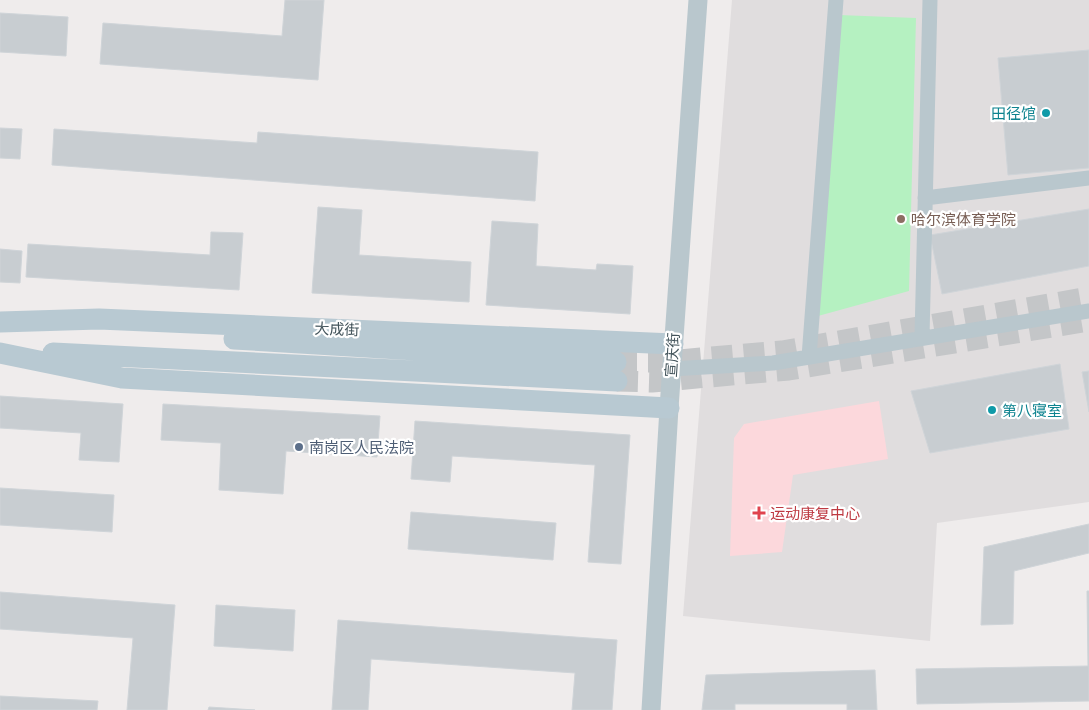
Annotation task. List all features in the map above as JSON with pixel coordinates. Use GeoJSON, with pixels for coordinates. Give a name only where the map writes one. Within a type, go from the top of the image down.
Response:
{"type":"FeatureCollection","features":[{"type":"Feature","properties":{"kind":"main road","name":"大成街"},"geometry":{"type":"LineString","coordinates":[[0,323],[99,319],[673,344]]}},
{"type":"Feature","properties":{"kind":"main road","name":"大成街"},"geometry":{"type":"LineString","coordinates":[[0,323],[617,371],[0,351]]}},
{"type":"Feature","properties":{"kind":"main road","name":"大成街"},"geometry":{"type":"LineString","coordinates":[[0,351],[122,378],[668,408]]}},
{"type":"Feature","properties":{"kind":"street","name":"宣庆街"},"geometry":{"type":"LineString","coordinates":[[651,710],[668,408],[698,0]]}},
{"type":"Feature","properties":{"kind":"street"},"geometry":{"type":"LineString","coordinates":[[809,357],[836,0]]}},
{"type":"Feature","properties":{"kind":"street"},"geometry":{"type":"LineString","coordinates":[[922,337],[930,0]]}},
{"type":"Feature","properties":{"kind":"street"},"geometry":{"type":"LineString","coordinates":[[925,198],[1089,178]]}},
{"type":"Feature","properties":{"kind":"street"},"geometry":{"type":"LineString","coordinates":[[672,369],[774,363],[922,337],[1089,311]]}},
{"type":"Feature","properties":{"kind":"shaded area","name":"哈尔滨体育学院"},"geometry":{"type":"Polygon","coordinates":[[[732,0],[1089,0],[1089,502],[937,523],[930,641],[683,616],[732,0]]]}},
{"type":"Feature","properties":{"kind":"shaded area","name":"运动康复中心"},"geometry":{"type":"Polygon","coordinates":[[[879,401],[888,459],[793,475],[782,552],[730,556],[734,438],[744,424],[879,401]]]}},
{"type":"Feature","properties":{"kind":"green space"},"geometry":{"type":"Polygon","coordinates":[[[839,15],[916,18],[909,291],[818,316],[839,15]]]}},
{"type":"Feature","properties":{"kind":"building"},"geometry":{"type":"Polygon","coordinates":[[[285,0],[324,0],[318,80],[100,64],[103,23],[282,36],[285,0]]]}},
{"type":"Feature","properties":{"kind":"building"},"geometry":{"type":"Polygon","coordinates":[[[0,13],[68,17],[66,56],[0,52],[0,13]]]}},
{"type":"Feature","properties":{"kind":"building","name":"田径馆"},"geometry":{"type":"Polygon","coordinates":[[[1089,50],[1089,168],[1008,175],[998,58],[1089,50]]]}},
{"type":"Feature","properties":{"kind":"building"},"geometry":{"type":"Polygon","coordinates":[[[0,128],[22,129],[20,159],[0,158],[0,128]]]}},
{"type":"Feature","properties":{"kind":"building"},"geometry":{"type":"Polygon","coordinates":[[[54,129],[257,143],[258,132],[538,152],[535,201],[52,165],[54,129]]]}},
{"type":"Feature","properties":{"kind":"building"},"geometry":{"type":"Polygon","coordinates":[[[318,207],[362,210],[359,255],[471,262],[469,302],[312,293],[318,207]]]}},
{"type":"Feature","properties":{"kind":"building"},"geometry":{"type":"Polygon","coordinates":[[[1089,209],[1089,266],[942,294],[930,235],[1089,209]]]}},
{"type":"Feature","properties":{"kind":"building"},"geometry":{"type":"Polygon","coordinates":[[[492,221],[538,224],[536,266],[596,270],[597,264],[633,266],[630,314],[486,305],[492,221]]]}},
{"type":"Feature","properties":{"kind":"building"},"geometry":{"type":"Polygon","coordinates":[[[211,232],[243,233],[239,290],[26,277],[28,244],[210,255],[211,232]]]}},
{"type":"Feature","properties":{"kind":"building"},"geometry":{"type":"Polygon","coordinates":[[[0,249],[22,251],[20,283],[0,282],[0,249]]]}},
{"type":"Feature","properties":{"kind":"building","name":"第八寝室"},"geometry":{"type":"Polygon","coordinates":[[[1060,364],[1069,429],[930,453],[911,391],[1060,364]]]}},
{"type":"Feature","properties":{"kind":"building"},"geometry":{"type":"Polygon","coordinates":[[[1089,371],[1089,412],[1082,372],[1089,371]]]}},
{"type":"Feature","properties":{"kind":"building"},"geometry":{"type":"Polygon","coordinates":[[[0,396],[123,404],[119,462],[79,460],[81,433],[0,428],[0,396]]]}},
{"type":"Feature","properties":{"kind":"building","name":"南岗区人民法院"},"geometry":{"type":"Polygon","coordinates":[[[163,404],[380,416],[377,457],[286,451],[283,494],[219,490],[221,443],[161,440],[163,404]]]}},
{"type":"Feature","properties":{"kind":"building"},"geometry":{"type":"Polygon","coordinates":[[[415,421],[630,435],[621,564],[588,562],[595,465],[452,456],[450,482],[411,479],[415,421]]]}},
{"type":"Feature","properties":{"kind":"building"},"geometry":{"type":"Polygon","coordinates":[[[0,488],[114,495],[112,532],[0,525],[0,488]]]}},
{"type":"Feature","properties":{"kind":"building"},"geometry":{"type":"Polygon","coordinates":[[[411,512],[556,523],[553,560],[408,549],[411,512]]]}},
{"type":"Feature","properties":{"kind":"building"},"geometry":{"type":"Polygon","coordinates":[[[1089,524],[1089,553],[1014,571],[1013,624],[981,625],[984,547],[1089,524]]]}},
{"type":"Feature","properties":{"kind":"building"},"geometry":{"type":"Polygon","coordinates":[[[1087,591],[1089,591],[1089,701],[917,704],[916,669],[1088,666],[1087,591]]]}},
{"type":"Feature","properties":{"kind":"building"},"geometry":{"type":"Polygon","coordinates":[[[0,592],[175,605],[167,710],[127,710],[133,638],[0,629],[0,592]]]}},
{"type":"Feature","properties":{"kind":"building"},"geometry":{"type":"Polygon","coordinates":[[[216,605],[295,610],[293,651],[214,646],[216,605]]]}},
{"type":"Feature","properties":{"kind":"building"},"geometry":{"type":"Polygon","coordinates":[[[338,620],[617,640],[612,710],[572,710],[575,673],[371,659],[368,710],[332,710],[338,620]]]}},
{"type":"Feature","properties":{"kind":"building"},"geometry":{"type":"Polygon","coordinates":[[[875,670],[877,710],[847,710],[847,704],[735,704],[735,710],[702,710],[706,675],[875,670]]]}},
{"type":"Feature","properties":{"kind":"building"},"geometry":{"type":"Polygon","coordinates":[[[0,696],[98,701],[97,710],[0,710],[0,696]]]}},
{"type":"Feature","properties":{"kind":"building"},"geometry":{"type":"Polygon","coordinates":[[[209,707],[255,710],[208,710],[209,707]]]}},
{"type":"Feature","properties":{"kind":"tunnel"},"geometry":{"type":"LineString","coordinates":[[616,362],[655,362],[782,351],[1089,297]]}},
{"type":"Feature","properties":{"kind":"tunnel"},"geometry":{"type":"LineString","coordinates":[[617,381],[652,382],[789,370],[1089,321]]}},
{"type":"Feature","properties":{"kind":"place","name":"田径馆"},"geometry":{"type":"Point","coordinates":[1046,113]}},
{"type":"Feature","properties":{"kind":"place","name":"哈尔滨体育学院"},"geometry":{"type":"Point","coordinates":[901,219]}},
{"type":"Feature","properties":{"kind":"place","name":"第八寝室"},"geometry":{"type":"Point","coordinates":[992,410]}},
{"type":"Feature","properties":{"kind":"place","name":"南岗区人民法院"},"geometry":{"type":"Point","coordinates":[299,447]}},
{"type":"Feature","properties":{"kind":"place","name":"运动康复中心"},"geometry":{"type":"Point","coordinates":[759,513]}}]}
